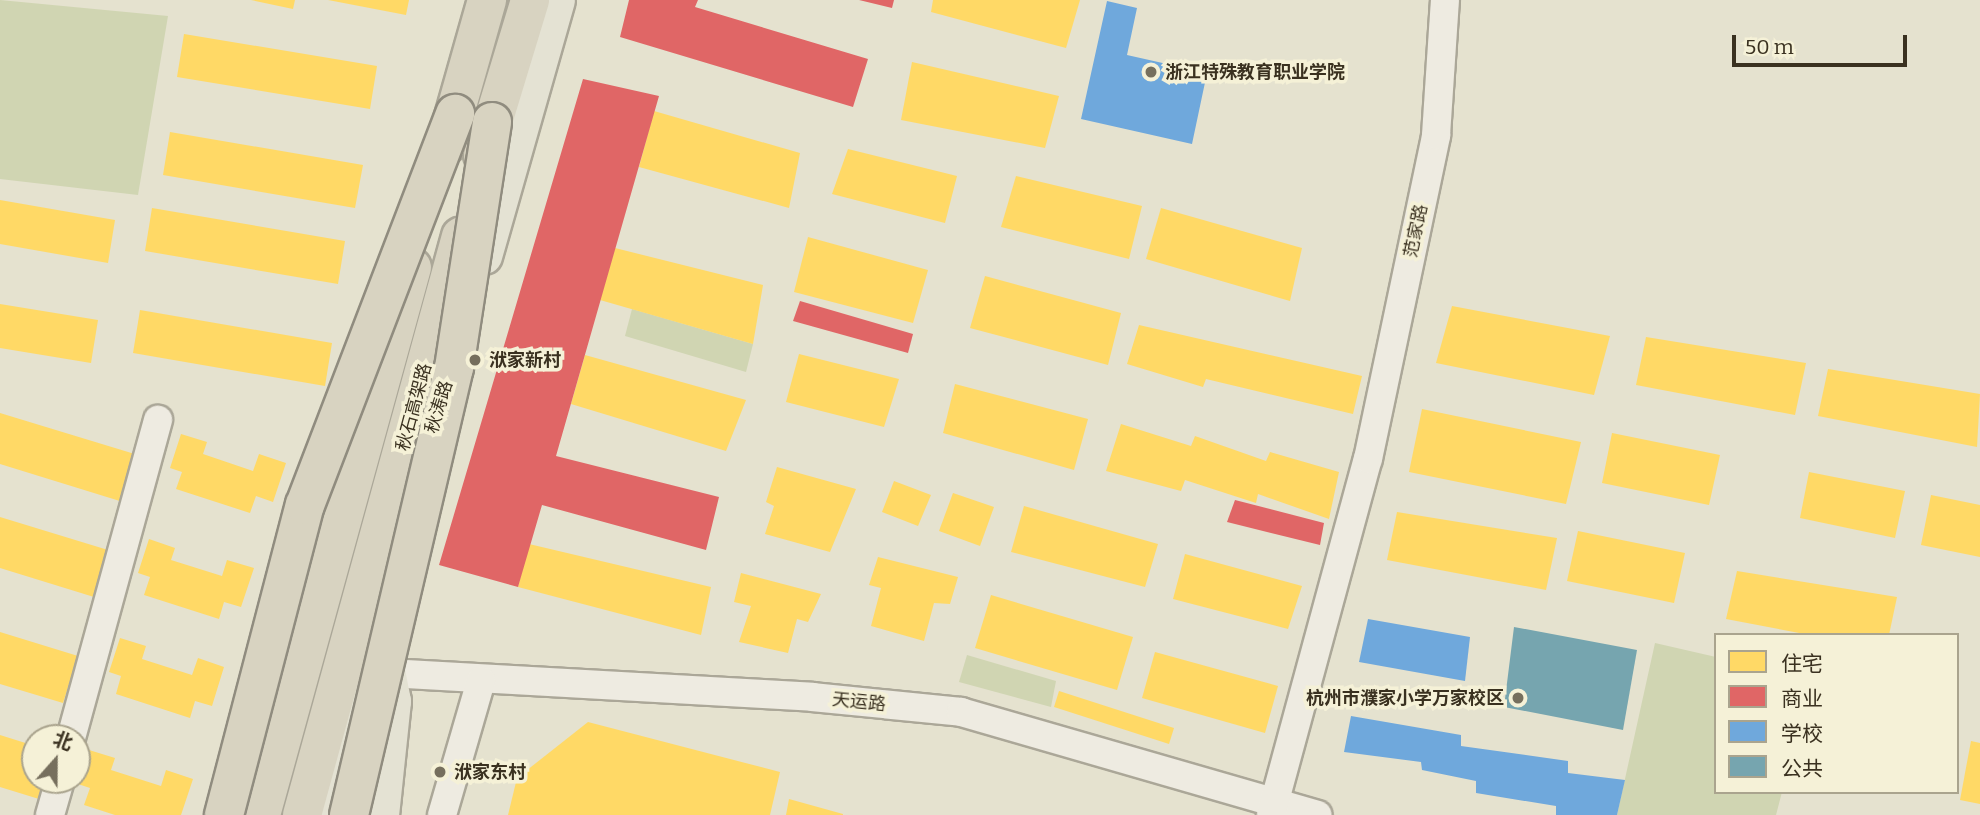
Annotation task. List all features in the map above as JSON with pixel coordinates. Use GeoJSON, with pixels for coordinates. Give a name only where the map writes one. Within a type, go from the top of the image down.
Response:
{"type":"FeatureCollection","features":[{"type":"Feature","properties":{"kind":"highway"},"geometry":{"type":"LineString","coordinates":[[261,815],[488,0]]}},
{"type":"Feature","properties":{"kind":"highway","name":"秋石高架路"},"geometry":{"type":"LineString","coordinates":[[302,815],[492,122],[530,0]]}},
{"type":"Feature","properties":{"kind":"highway"},"geometry":{"type":"LineString","coordinates":[[224,815],[304,505],[455,114]]}},
{"type":"Feature","properties":{"kind":"highway"},"geometry":{"type":"LineString","coordinates":[[349,815],[454,368],[492,122]]}},
{"type":"Feature","properties":{"kind":"main road"},"geometry":{"type":"LineString","coordinates":[[243,815],[287,642],[468,0]]}},
{"type":"Feature","properties":{"kind":"main road","name":"秋涛路"},"geometry":{"type":"LineString","coordinates":[[328,815],[376,619],[557,0]]}},
{"type":"Feature","properties":{"kind":"main road"},"geometry":{"type":"LineString","coordinates":[[376,619],[393,701],[380,815]]}},
{"type":"Feature","properties":{"kind":"main road"},"geometry":{"type":"LineString","coordinates":[[218,815],[287,642]]}},
{"type":"Feature","properties":{"kind":"street","name":"范家路"},"geometry":{"type":"LineString","coordinates":[[1273,809],[1368,459],[1436,135],[1445,0]]}},
{"type":"Feature","properties":{"kind":"street"},"geometry":{"type":"LineString","coordinates":[[75,724],[158,420]]}},
{"type":"Feature","properties":{"kind":"street","name":"天运路"},"geometry":{"type":"LineString","coordinates":[[388,673],[481,681],[812,697],[961,712],[1273,809],[1317,815]]}},
{"type":"Feature","properties":{"kind":"street"},"geometry":{"type":"LineString","coordinates":[[442,815],[481,681]]}},
{"type":"Feature","properties":{"kind":"street"},"geometry":{"type":"LineString","coordinates":[[50,815],[56,794]]}},
{"type":"Feature","properties":{"kind":"green space"},"geometry":{"type":"Polygon","coordinates":[[[0,0],[168,16],[138,195],[0,179],[0,0]]]}},
{"type":"Feature","properties":{"kind":"green space"},"geometry":{"type":"Polygon","coordinates":[[[632,309],[753,344],[746,372],[625,336],[632,309]]]}},
{"type":"Feature","properties":{"kind":"green space"},"geometry":{"type":"Polygon","coordinates":[[[1655,643],[1714,657],[1714,794],[1781,794],[1776,815],[1617,815],[1655,643]]]}},
{"type":"Feature","properties":{"kind":"green space"},"geometry":{"type":"Polygon","coordinates":[[[967,655],[1056,681],[1051,707],[959,682],[967,655]]]}},
{"type":"Feature","properties":{"kind":"building: 住宅"},"geometry":{"type":"Polygon","coordinates":[[[251,0],[295,0],[293,9],[251,0]]]}},
{"type":"Feature","properties":{"kind":"building: 住宅"},"geometry":{"type":"Polygon","coordinates":[[[328,0],[409,0],[406,15],[328,0]]]}},
{"type":"Feature","properties":{"kind":"building: 住宅"},"geometry":{"type":"Polygon","coordinates":[[[933,0],[1080,0],[1066,48],[931,12],[933,0]]]}},
{"type":"Feature","properties":{"kind":"building: 住宅"},"geometry":{"type":"Polygon","coordinates":[[[184,34],[377,66],[370,109],[177,77],[184,34]]]}},
{"type":"Feature","properties":{"kind":"building: 住宅"},"geometry":{"type":"Polygon","coordinates":[[[912,62],[1059,96],[1045,148],[901,120],[912,62]]]}},
{"type":"Feature","properties":{"kind":"building: 住宅"},"geometry":{"type":"Polygon","coordinates":[[[654,111],[800,153],[789,208],[639,167],[654,111]]]}},
{"type":"Feature","properties":{"kind":"building: 住宅"},"geometry":{"type":"Polygon","coordinates":[[[170,132],[363,165],[355,208],[163,175],[170,132]]]}},
{"type":"Feature","properties":{"kind":"building: 住宅"},"geometry":{"type":"Polygon","coordinates":[[[848,149],[957,176],[945,223],[832,194],[848,149]]]}},
{"type":"Feature","properties":{"kind":"building: 住宅"},"geometry":{"type":"Polygon","coordinates":[[[1016,176],[1142,206],[1129,259],[1001,227],[1016,176]]]}},
{"type":"Feature","properties":{"kind":"building: 住宅"},"geometry":{"type":"Polygon","coordinates":[[[0,200],[115,220],[108,263],[0,244],[0,200]]]}},
{"type":"Feature","properties":{"kind":"building: 住宅"},"geometry":{"type":"Polygon","coordinates":[[[152,208],[345,241],[338,284],[145,251],[152,208]]]}},
{"type":"Feature","properties":{"kind":"building: 住宅"},"geometry":{"type":"Polygon","coordinates":[[[1161,208],[1302,248],[1290,301],[1146,259],[1161,208]]]}},
{"type":"Feature","properties":{"kind":"building: 住宅"},"geometry":{"type":"Polygon","coordinates":[[[808,237],[928,270],[913,323],[794,292],[808,237]]]}},
{"type":"Feature","properties":{"kind":"building: 住宅"},"geometry":{"type":"Polygon","coordinates":[[[615,248],[763,285],[753,344],[600,300],[615,248]]]}},
{"type":"Feature","properties":{"kind":"building: 住宅"},"geometry":{"type":"Polygon","coordinates":[[[985,276],[1121,313],[1108,365],[970,328],[985,276]]]}},
{"type":"Feature","properties":{"kind":"building: 住宅"},"geometry":{"type":"Polygon","coordinates":[[[0,304],[98,320],[91,363],[0,348],[0,304]]]}},
{"type":"Feature","properties":{"kind":"building: 住宅"},"geometry":{"type":"Polygon","coordinates":[[[1452,306],[1610,336],[1594,395],[1436,363],[1452,306]]]}},
{"type":"Feature","properties":{"kind":"building: 住宅"},"geometry":{"type":"Polygon","coordinates":[[[140,310],[332,343],[325,386],[133,353],[140,310]]]}},
{"type":"Feature","properties":{"kind":"building: 住宅"},"geometry":{"type":"Polygon","coordinates":[[[1139,325],[1362,376],[1353,414],[1206,379],[1203,387],[1127,364],[1139,325]]]}},
{"type":"Feature","properties":{"kind":"building: 住宅"},"geometry":{"type":"Polygon","coordinates":[[[1646,337],[1806,363],[1795,415],[1636,385],[1646,337]]]}},
{"type":"Feature","properties":{"kind":"building: 住宅"},"geometry":{"type":"Polygon","coordinates":[[[799,354],[899,379],[884,427],[786,402],[799,354]]]}},
{"type":"Feature","properties":{"kind":"building: 住宅"},"geometry":{"type":"Polygon","coordinates":[[[585,355],[746,400],[726,451],[571,404],[585,355]]]}},
{"type":"Feature","properties":{"kind":"building: 住宅"},"geometry":{"type":"Polygon","coordinates":[[[1828,369],[1980,394],[1977,447],[1818,416],[1828,369]]]}},
{"type":"Feature","properties":{"kind":"building: 住宅"},"geometry":{"type":"Polygon","coordinates":[[[955,384],[1088,419],[1074,470],[943,433],[955,384]]]}},
{"type":"Feature","properties":{"kind":"building: 住宅"},"geometry":{"type":"Polygon","coordinates":[[[1422,409],[1581,442],[1566,504],[1409,472],[1422,409]]]}},
{"type":"Feature","properties":{"kind":"building: 住宅"},"geometry":{"type":"Polygon","coordinates":[[[0,413],[138,455],[123,502],[0,464],[0,413]]]}},
{"type":"Feature","properties":{"kind":"building: 住宅"},"geometry":{"type":"Polygon","coordinates":[[[1121,424],[1191,446],[1195,436],[1266,461],[1270,452],[1339,472],[1329,519],[1258,494],[1256,503],[1185,480],[1181,491],[1106,471],[1121,424]]]}},
{"type":"Feature","properties":{"kind":"building: 住宅"},"geometry":{"type":"Polygon","coordinates":[[[1612,433],[1720,455],[1709,505],[1602,483],[1612,433]]]}},
{"type":"Feature","properties":{"kind":"building: 住宅"},"geometry":{"type":"Polygon","coordinates":[[[181,434],[207,442],[203,454],[253,471],[259,454],[286,463],[273,502],[256,496],[250,513],[176,489],[182,472],[170,468],[181,434]]]}},
{"type":"Feature","properties":{"kind":"building: 住宅"},"geometry":{"type":"Polygon","coordinates":[[[777,467],[856,489],[830,552],[765,534],[774,506],[766,502],[777,467]]]}},
{"type":"Feature","properties":{"kind":"building: 住宅"},"geometry":{"type":"Polygon","coordinates":[[[1809,472],[1905,491],[1895,538],[1800,518],[1809,472]]]}},
{"type":"Feature","properties":{"kind":"building: 住宅"},"geometry":{"type":"Polygon","coordinates":[[[894,481],[931,495],[918,526],[882,512],[894,481]]]}},
{"type":"Feature","properties":{"kind":"building: 住宅"},"geometry":{"type":"Polygon","coordinates":[[[953,493],[994,507],[980,546],[939,531],[953,493]]]}},
{"type":"Feature","properties":{"kind":"building: 住宅"},"geometry":{"type":"Polygon","coordinates":[[[1931,495],[1980,505],[1980,557],[1921,545],[1931,495]]]}},
{"type":"Feature","properties":{"kind":"building: 住宅"},"geometry":{"type":"Polygon","coordinates":[[[1024,506],[1158,544],[1145,587],[1011,552],[1024,506]]]}},
{"type":"Feature","properties":{"kind":"building: 住宅"},"geometry":{"type":"Polygon","coordinates":[[[1397,512],[1557,538],[1546,590],[1387,560],[1397,512]]]}},
{"type":"Feature","properties":{"kind":"building: 住宅"},"geometry":{"type":"Polygon","coordinates":[[[0,517],[108,550],[94,597],[0,568],[0,517]]]}},
{"type":"Feature","properties":{"kind":"building: 住宅"},"geometry":{"type":"Polygon","coordinates":[[[1578,531],[1685,553],[1674,603],[1567,581],[1578,531]]]}},
{"type":"Feature","properties":{"kind":"building: 住宅"},"geometry":{"type":"Polygon","coordinates":[[[149,539],[175,548],[171,560],[222,576],[227,560],[254,568],[241,607],[224,602],[219,619],[144,595],[150,577],[138,573],[149,539]]]}},
{"type":"Feature","properties":{"kind":"building: 住宅"},"geometry":{"type":"Polygon","coordinates":[[[529,544],[711,587],[701,635],[518,587],[529,544]]]}},
{"type":"Feature","properties":{"kind":"building: 住宅"},"geometry":{"type":"Polygon","coordinates":[[[1185,554],[1302,586],[1288,629],[1173,599],[1185,554]]]}},
{"type":"Feature","properties":{"kind":"building: 住宅"},"geometry":{"type":"Polygon","coordinates":[[[878,557],[958,577],[950,604],[934,603],[924,641],[871,626],[881,588],[869,585],[878,557]]]}},
{"type":"Feature","properties":{"kind":"building: 住宅"},"geometry":{"type":"Polygon","coordinates":[[[1737,571],[1897,597],[1889,633],[1800,633],[1726,619],[1737,571]]]}},
{"type":"Feature","properties":{"kind":"building: 住宅"},"geometry":{"type":"Polygon","coordinates":[[[741,573],[821,594],[808,622],[797,619],[788,653],[739,642],[751,606],[734,602],[741,573]]]}},
{"type":"Feature","properties":{"kind":"building: 住宅"},"geometry":{"type":"Polygon","coordinates":[[[991,595],[1133,637],[1117,690],[975,648],[991,595]]]}},
{"type":"Feature","properties":{"kind":"building: 住宅"},"geometry":{"type":"Polygon","coordinates":[[[0,632],[78,656],[63,703],[0,684],[0,632]]]}},
{"type":"Feature","properties":{"kind":"building: 住宅"},"geometry":{"type":"Polygon","coordinates":[[[120,638],[146,646],[142,659],[192,675],[198,658],[224,667],[212,706],[195,701],[190,718],[116,694],[121,676],[109,672],[120,638]]]}},
{"type":"Feature","properties":{"kind":"building: 住宅"},"geometry":{"type":"Polygon","coordinates":[[[1155,652],[1278,686],[1265,733],[1142,698],[1155,652]]]}},
{"type":"Feature","properties":{"kind":"building: 住宅"},"geometry":{"type":"Polygon","coordinates":[[[1059,691],[1174,728],[1169,744],[1054,707],[1059,691]]]}},
{"type":"Feature","properties":{"kind":"building: 住宅"},"geometry":{"type":"Polygon","coordinates":[[[588,722],[780,772],[770,815],[508,815],[517,778],[588,722]]]}},
{"type":"Feature","properties":{"kind":"building: 住宅"},"geometry":{"type":"Polygon","coordinates":[[[0,735],[21,742],[21,793],[0,787],[0,735]]]}},
{"type":"Feature","properties":{"kind":"building: 住宅"},"geometry":{"type":"Polygon","coordinates":[[[1971,741],[1980,743],[1980,804],[1960,800],[1971,741]]]}},
{"type":"Feature","properties":{"kind":"building: 住宅"},"geometry":{"type":"Polygon","coordinates":[[[91,751],[115,758],[111,770],[161,786],[166,770],[193,779],[181,815],[115,815],[84,805],[88,794],[91,794],[91,751]]]}},
{"type":"Feature","properties":{"kind":"building: 住宅"},"geometry":{"type":"Polygon","coordinates":[[[23,794],[41,794],[39,799],[23,794]]]}},
{"type":"Feature","properties":{"kind":"building: 住宅"},"geometry":{"type":"Polygon","coordinates":[[[789,799],[843,814],[843,815],[786,815],[789,799]]]}},
{"type":"Feature","properties":{"kind":"building: 商业"},"geometry":{"type":"Polygon","coordinates":[[[629,0],[698,0],[695,7],[868,59],[853,107],[620,37],[629,0]]]}},
{"type":"Feature","properties":{"kind":"building: 商业"},"geometry":{"type":"Polygon","coordinates":[[[859,0],[894,0],[892,8],[859,0]]]}},
{"type":"Feature","properties":{"kind":"building: 商业"},"geometry":{"type":"Polygon","coordinates":[[[583,79],[659,96],[556,456],[719,497],[706,550],[542,505],[518,587],[439,565],[583,79]]]}},
{"type":"Feature","properties":{"kind":"building: 商业"},"geometry":{"type":"Polygon","coordinates":[[[800,301],[913,334],[908,353],[793,321],[800,301]]]}},
{"type":"Feature","properties":{"kind":"building: 商业"},"geometry":{"type":"Polygon","coordinates":[[[1235,500],[1324,523],[1320,545],[1227,522],[1235,500]]]}},
{"type":"Feature","properties":{"kind":"building: 学校"},"geometry":{"type":"Polygon","coordinates":[[[1107,1],[1137,8],[1127,55],[1207,73],[1192,144],[1081,119],[1107,1]]]}},
{"type":"Feature","properties":{"kind":"building: 学校"},"geometry":{"type":"Polygon","coordinates":[[[1368,619],[1470,637],[1465,681],[1359,662],[1368,619]]]}},
{"type":"Feature","properties":{"kind":"building: 学校"},"geometry":{"type":"Polygon","coordinates":[[[1351,716],[1461,735],[1461,746],[1568,761],[1568,773],[1625,780],[1617,815],[1556,815],[1556,806],[1476,793],[1476,781],[1422,770],[1421,762],[1344,752],[1351,716]]]}},
{"type":"Feature","properties":{"kind":"building: 公共"},"geometry":{"type":"Polygon","coordinates":[[[1514,627],[1637,650],[1623,730],[1504,707],[1514,627]]]}},
{"type":"Feature","properties":{"kind":"place","name":"浙江特殊教育职业学院"},"geometry":{"type":"Point","coordinates":[1151,72]}},
{"type":"Feature","properties":{"kind":"place","name":"洑家新村"},"geometry":{"type":"Point","coordinates":[475,360]}},
{"type":"Feature","properties":{"kind":"place","name":"杭州市濮家小学万家校区"},"geometry":{"type":"Point","coordinates":[1518,698]}},
{"type":"Feature","properties":{"kind":"place","name":"洑家东村"},"geometry":{"type":"Point","coordinates":[440,772]}}]}
